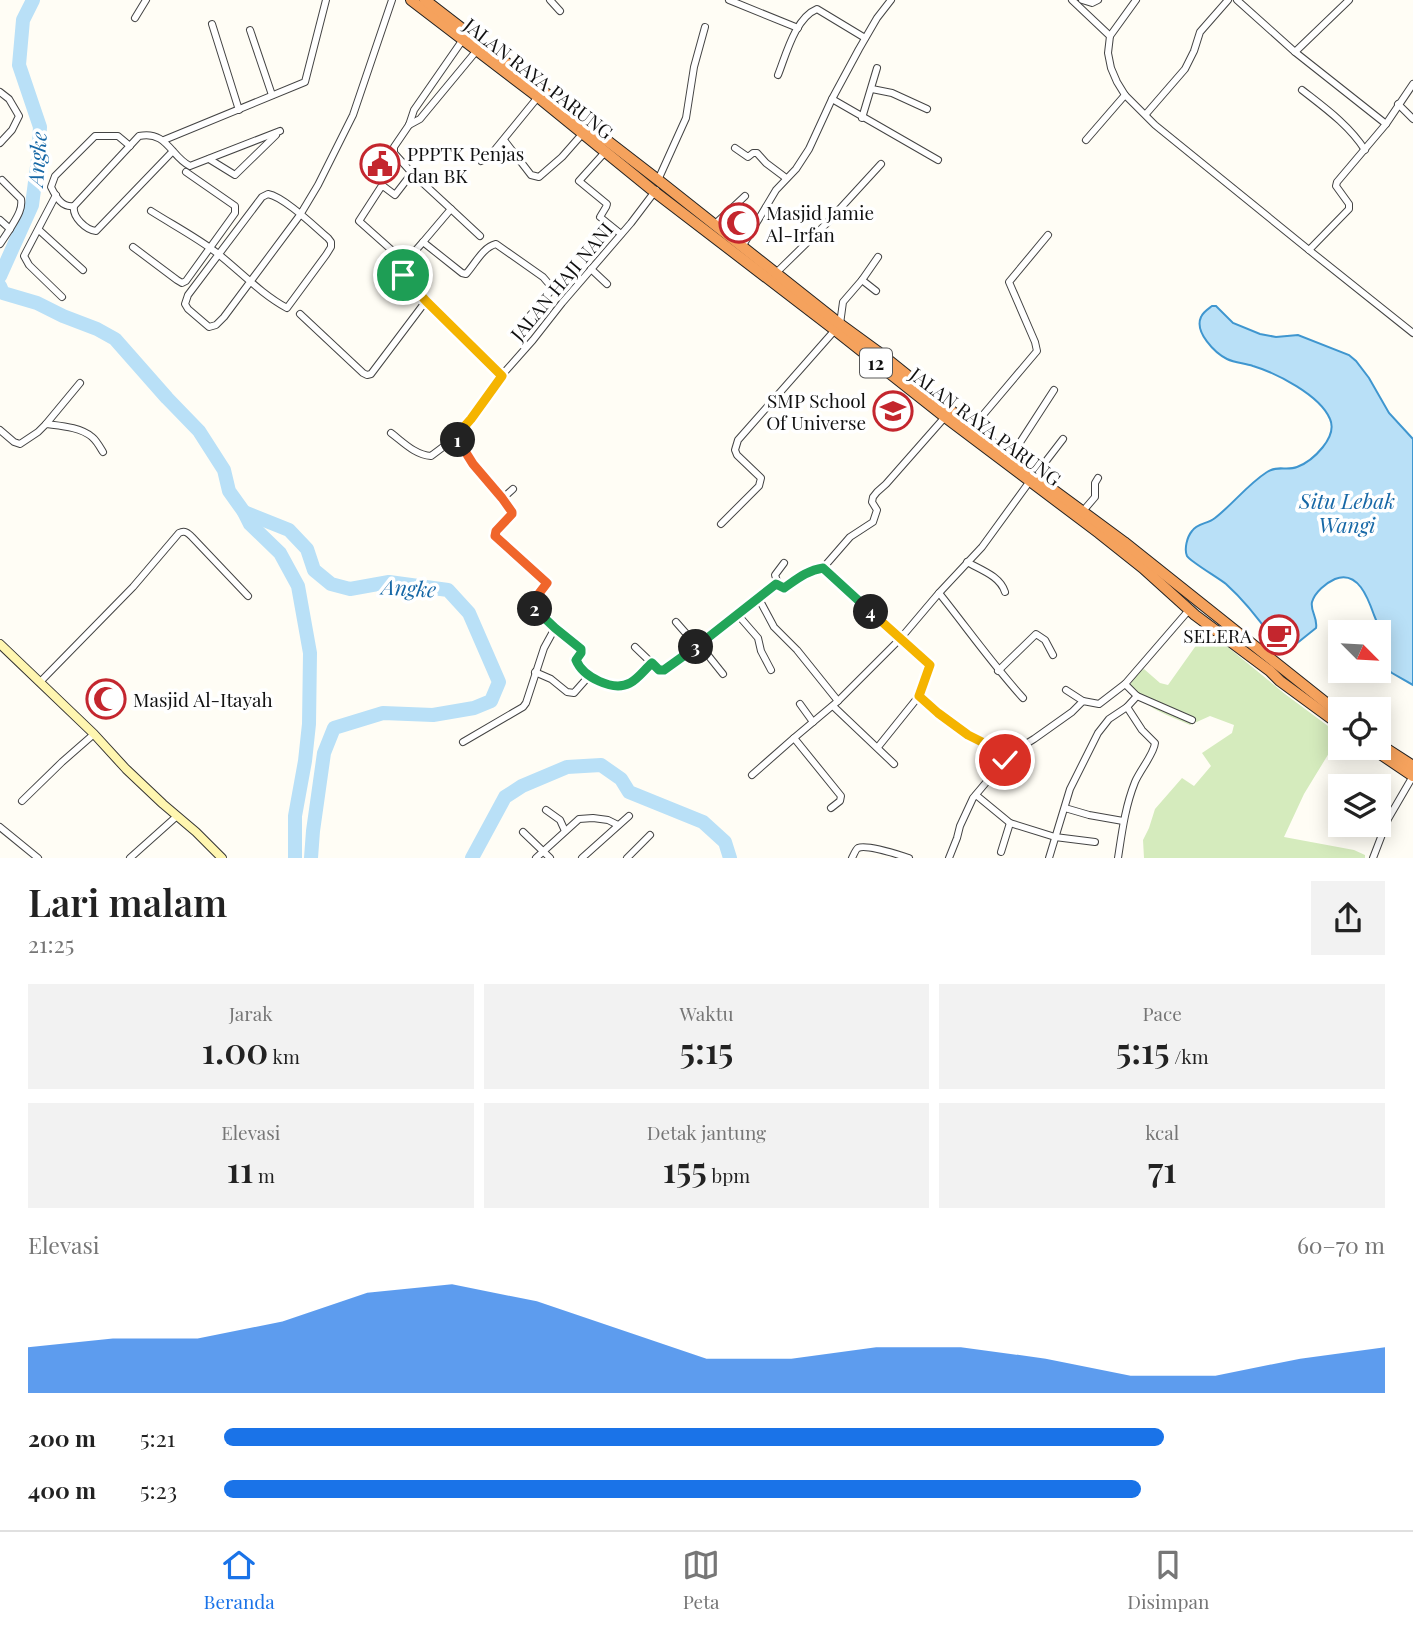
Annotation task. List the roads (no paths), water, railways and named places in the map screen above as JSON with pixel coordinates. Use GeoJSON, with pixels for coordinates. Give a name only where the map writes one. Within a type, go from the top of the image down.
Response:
{"type":"FeatureCollection","features":[{"type":"Feature","properties":{"kind":"highway","name":"JALAN RAYA PARUNG"},"geometry":{"type":"LineString","coordinates":[[411,0],[431,4],[465,36],[838,327],[877,351],[1032,478],[1083,511],[1189,610],[1328,717]]}},
{"type":"Feature","properties":{"kind":"highway","name":"JALAN RAYA PARUNG"},"geometry":{"type":"LineString","coordinates":[[479,47],[538,97],[586,130]]}},
{"type":"Feature","properties":{"kind":"highway","name":"JALAN RAYA PARUNG"},"geometry":{"type":"LineString","coordinates":[[658,185],[742,247],[945,417],[1032,478],[1328,705]]}},
{"type":"Feature","properties":{"kind":"highway"},"geometry":{"type":"LineString","coordinates":[[1391,752],[1413,766]]}},
{"type":"Feature","properties":{"kind":"highway"},"geometry":{"type":"LineString","coordinates":[[1389,760],[1413,776]]}},
{"type":"Feature","properties":{"kind":"main road"},"geometry":{"type":"LineString","coordinates":[[0,644],[222,858]]}},
{"type":"Feature","properties":{"kind":"street"},"geometry":{"type":"LineString","coordinates":[[135,18],[146,0]]}},
{"type":"Feature","properties":{"kind":"street"},"geometry":{"type":"LineString","coordinates":[[164,140],[305,82],[326,0]]}},
{"type":"Feature","properties":{"kind":"street"},"geometry":{"type":"LineString","coordinates":[[151,211],[220,255],[251,281],[287,308],[331,247],[331,240],[300,215],[281,198],[268,194],[262,198],[220,255],[188,295],[185,304],[209,327],[216,325],[251,281],[300,215],[353,114],[392,0]]}},
{"type":"Feature","properties":{"kind":"street"},"geometry":{"type":"LineString","coordinates":[[550,0],[560,11]]}},
{"type":"Feature","properties":{"kind":"street"},"geometry":{"type":"LineString","coordinates":[[729,0],[798,28]]}},
{"type":"Feature","properties":{"kind":"street"},"geometry":{"type":"LineString","coordinates":[[742,247],[776,190],[796,169],[809,149],[865,38],[891,0]]}},
{"type":"Feature","properties":{"kind":"street"},"geometry":{"type":"LineString","coordinates":[[1072,0],[1110,36]]}},
{"type":"Feature","properties":{"kind":"street"},"geometry":{"type":"LineString","coordinates":[[1082,0],[1092,3],[1098,0]]}},
{"type":"Feature","properties":{"kind":"street"},"geometry":{"type":"LineString","coordinates":[[1136,0],[1110,36],[1108,53],[1111,68],[1125,95],[1164,133],[1413,333]]}},
{"type":"Feature","properties":{"kind":"street"},"geometry":{"type":"LineString","coordinates":[[1146,114],[1185,69],[1200,32],[1228,0]]}},
{"type":"Feature","properties":{"kind":"street"},"geometry":{"type":"LineString","coordinates":[[1237,0],[1294,52],[1386,124]]}},
{"type":"Feature","properties":{"kind":"street"},"geometry":{"type":"LineString","coordinates":[[1294,52],[1349,0]]}},
{"type":"Feature","properties":{"kind":"street"},"geometry":{"type":"LineString","coordinates":[[778,75],[798,28],[807,14],[817,9],[865,38]]}},
{"type":"Feature","properties":{"kind":"street"},"geometry":{"type":"LineString","coordinates":[[212,24],[239,110]]}},
{"type":"Feature","properties":{"kind":"street","name":"JALAN HAJI NANI"},"geometry":{"type":"LineString","coordinates":[[391,433],[423,456],[431,456],[456,436],[502,376],[621,234],[658,185],[686,118],[694,68],[705,27]]}},
{"type":"Feature","properties":{"kind":"street"},"geometry":{"type":"LineString","coordinates":[[250,30],[272,96]]}},
{"type":"Feature","properties":{"kind":"street"},"geometry":{"type":"LineString","coordinates":[[465,36],[414,110],[409,125],[393,150],[396,158],[480,236]]}},
{"type":"Feature","properties":{"kind":"street"},"geometry":{"type":"LineString","coordinates":[[409,125],[421,119],[479,47]]}},
{"type":"Feature","properties":{"kind":"street"},"geometry":{"type":"LineString","coordinates":[[862,118],[877,68]]}},
{"type":"Feature","properties":{"kind":"street"},"geometry":{"type":"LineString","coordinates":[[1309,250],[1349,209],[1349,204],[1336,186],[1337,183],[1386,124],[1413,84]]}},
{"type":"Feature","properties":{"kind":"street"},"geometry":{"type":"LineString","coordinates":[[872,89],[892,93],[927,109]]}},
{"type":"Feature","properties":{"kind":"street"},"geometry":{"type":"LineString","coordinates":[[1302,90],[1337,118],[1365,150]]}},
{"type":"Feature","properties":{"kind":"street"},"geometry":{"type":"LineString","coordinates":[[0,92],[9,99],[19,116],[12,130],[0,143]]}},
{"type":"Feature","properties":{"kind":"street"},"geometry":{"type":"LineString","coordinates":[[1086,140],[1125,95]]}},
{"type":"Feature","properties":{"kind":"street"},"geometry":{"type":"LineString","coordinates":[[481,162],[504,140],[538,97]]}},
{"type":"Feature","properties":{"kind":"street"},"geometry":{"type":"LineString","coordinates":[[423,99],[431,107]]}},
{"type":"Feature","properties":{"kind":"street"},"geometry":{"type":"LineString","coordinates":[[832,99],[937,160]]}},
{"type":"Feature","properties":{"kind":"street"},"geometry":{"type":"LineString","coordinates":[[1398,104],[1413,119]]}},
{"type":"Feature","properties":{"kind":"street"},"geometry":{"type":"LineString","coordinates":[[504,140],[531,175],[539,177],[562,157],[586,130]]}},
{"type":"Feature","properties":{"kind":"street"},"geometry":{"type":"LineString","coordinates":[[173,151],[96,231],[90,230],[74,215],[74,206],[139,136],[164,140],[183,162],[190,166],[280,131],[237,174],[209,159]]}},
{"type":"Feature","properties":{"kind":"street"},"geometry":{"type":"LineString","coordinates":[[74,206],[66,206],[56,195],[51,187],[53,179],[93,137],[116,136],[130,146]]}},
{"type":"Feature","properties":{"kind":"street"},"geometry":{"type":"LineString","coordinates":[[609,148],[579,181],[607,204],[600,217],[621,234]]}},
{"type":"Feature","properties":{"kind":"street"},"geometry":{"type":"LineString","coordinates":[[735,148],[748,157],[757,153],[786,177]]}},
{"type":"Feature","properties":{"kind":"street"},"geometry":{"type":"LineString","coordinates":[[775,274],[881,164]]}},
{"type":"Feature","properties":{"kind":"street"},"geometry":{"type":"LineString","coordinates":[[133,247],[177,281],[186,281],[235,213],[234,206],[186,172]]}},
{"type":"Feature","properties":{"kind":"street"},"geometry":{"type":"LineString","coordinates":[[405,262],[359,221],[381,187],[395,195],[412,173]]}},
{"type":"Feature","properties":{"kind":"street"},"geometry":{"type":"LineString","coordinates":[[0,244],[22,203],[2,180]]}},
{"type":"Feature","properties":{"kind":"street"},"geometry":{"type":"LineString","coordinates":[[56,195],[24,256],[29,265],[62,297]]}},
{"type":"Feature","properties":{"kind":"street"},"geometry":{"type":"LineString","coordinates":[[714,225],[745,196]]}},
{"type":"Feature","properties":{"kind":"street"},"geometry":{"type":"LineString","coordinates":[[451,209],[405,262],[401,271],[426,301],[502,376]]}},
{"type":"Feature","properties":{"kind":"street"},"geometry":{"type":"LineString","coordinates":[[0,220],[10,229]]}},
{"type":"Feature","properties":{"kind":"street"},"geometry":{"type":"LineString","coordinates":[[38,230],[83,270]]}},
{"type":"Feature","properties":{"kind":"street"},"geometry":{"type":"LineString","coordinates":[[972,428],[1037,351],[1009,282],[1048,235]]}},
{"type":"Feature","properties":{"kind":"street"},"geometry":{"type":"LineString","coordinates":[[423,242],[462,273],[466,274],[486,249],[496,244],[543,277],[549,284],[550,292],[527,319]]}},
{"type":"Feature","properties":{"kind":"street"},"geometry":{"type":"LineString","coordinates":[[722,524],[761,481],[734,450],[738,440],[838,327],[843,302],[862,281],[878,257]]}},
{"type":"Feature","properties":{"kind":"street"},"geometry":{"type":"LineString","coordinates":[[591,269],[607,284]]}},
{"type":"Feature","properties":{"kind":"street"},"geometry":{"type":"LineString","coordinates":[[862,281],[876,292]]}},
{"type":"Feature","properties":{"kind":"street"},"geometry":{"type":"LineString","coordinates":[[300,314],[367,375],[371,374],[426,301]]}},
{"type":"Feature","properties":{"kind":"street"},"geometry":{"type":"LineString","coordinates":[[0,430],[20,444],[46,424],[80,383]]}},
{"type":"Feature","properties":{"kind":"street"},"geometry":{"type":"LineString","coordinates":[[1010,458],[1054,390]]}},
{"type":"Feature","properties":{"kind":"street"},"geometry":{"type":"LineString","coordinates":[[783,564],[775,575],[778,584],[784,588],[809,571],[823,568],[850,537],[873,522],[877,510],[872,502],[873,497],[945,417]]}},
{"type":"Feature","properties":{"kind":"street"},"geometry":{"type":"LineString","coordinates":[[46,424],[77,429],[93,437],[103,452]]}},
{"type":"Feature","properties":{"kind":"street"},"geometry":{"type":"LineString","coordinates":[[456,436],[473,464],[511,509],[512,514],[496,531],[495,536],[547,583],[533,604],[555,628],[581,649],[576,663],[589,676],[626,685],[634,681],[652,663]]}},
{"type":"Feature","properties":{"kind":"street"},"geometry":{"type":"LineString","coordinates":[[752,775],[836,704],[900,639],[982,547],[1063,439]]}},
{"type":"Feature","properties":{"kind":"street"},"geometry":{"type":"LineString","coordinates":[[1083,511],[1095,497],[1098,478]]}},
{"type":"Feature","properties":{"kind":"street"},"geometry":{"type":"LineString","coordinates":[[502,498],[513,489]]}},
{"type":"Feature","properties":{"kind":"street"},"geometry":{"type":"LineString","coordinates":[[41,681],[133,587],[183,531],[187,531],[248,596]]}},
{"type":"Feature","properties":{"kind":"street"},"geometry":{"type":"LineString","coordinates":[[967,562],[998,580],[1006,592]]}},
{"type":"Feature","properties":{"kind":"street"},"geometry":{"type":"LineString","coordinates":[[823,568],[930,665],[919,696],[878,747]]}},
{"type":"Feature","properties":{"kind":"street"},"geometry":{"type":"LineString","coordinates":[[635,647],[659,670],[664,670],[778,584]]}},
{"type":"Feature","properties":{"kind":"street"},"geometry":{"type":"LineString","coordinates":[[939,593],[998,671],[1023,698]]}},
{"type":"Feature","properties":{"kind":"street"},"geometry":{"type":"LineString","coordinates":[[759,599],[775,627],[797,650],[836,704],[894,764]]}},
{"type":"Feature","properties":{"kind":"street"},"geometry":{"type":"LineString","coordinates":[[1066,690],[1083,701],[1099,705],[1125,684],[1189,610]]}},
{"type":"Feature","properties":{"kind":"street"},"geometry":{"type":"LineString","coordinates":[[738,615],[758,638],[761,651],[771,670]]}},
{"type":"Feature","properties":{"kind":"street"},"geometry":{"type":"LineString","coordinates":[[676,622],[723,674]]}},
{"type":"Feature","properties":{"kind":"street"},"geometry":{"type":"LineString","coordinates":[[463,742],[523,707],[544,648],[555,628]]}},
{"type":"Feature","properties":{"kind":"street"},"geometry":{"type":"LineString","coordinates":[[998,671],[1036,634],[1045,640],[1053,655]]}},
{"type":"Feature","properties":{"kind":"street"},"geometry":{"type":"LineString","coordinates":[[875,650],[881,657]]}},
{"type":"Feature","properties":{"kind":"street"},"geometry":{"type":"LineString","coordinates":[[535,672],[551,679],[570,693],[589,676]]}},
{"type":"Feature","properties":{"kind":"street"},"geometry":{"type":"LineString","coordinates":[[1125,684],[1137,696],[1192,720]]}},
{"type":"Feature","properties":{"kind":"street"},"geometry":{"type":"LineString","coordinates":[[919,696],[938,713],[1005,760]]}},
{"type":"Feature","properties":{"kind":"street"},"geometry":{"type":"LineString","coordinates":[[1049,858],[1067,797],[1080,768],[1104,724],[1137,696]]}},
{"type":"Feature","properties":{"kind":"street"},"geometry":{"type":"LineString","coordinates":[[949,858],[960,826],[976,795],[1005,760],[1067,716],[1083,701]]}},
{"type":"Feature","properties":{"kind":"street"},"geometry":{"type":"LineString","coordinates":[[800,704],[813,722]]}},
{"type":"Feature","properties":{"kind":"street"},"geometry":{"type":"LineString","coordinates":[[1118,858],[1123,821],[1136,780],[1155,749],[1155,743],[1142,730],[1127,707]]}},
{"type":"Feature","properties":{"kind":"street"},"geometry":{"type":"LineString","coordinates":[[22,801],[94,734]]}},
{"type":"Feature","properties":{"kind":"street"},"geometry":{"type":"LineString","coordinates":[[794,738],[841,796],[840,801],[831,808]]}},
{"type":"Feature","properties":{"kind":"street"},"geometry":{"type":"LineString","coordinates":[[1373,858],[1388,819],[1413,776]]}},
{"type":"Feature","properties":{"kind":"street"},"geometry":{"type":"LineString","coordinates":[[976,795],[1010,824],[1055,837],[1095,842]]}},
{"type":"Feature","properties":{"kind":"street"},"geometry":{"type":"LineString","coordinates":[[1065,808],[1123,821]]}},
{"type":"Feature","properties":{"kind":"street"},"geometry":{"type":"LineString","coordinates":[[545,810],[560,820],[565,831]]}},
{"type":"Feature","properties":{"kind":"street"},"geometry":{"type":"LineString","coordinates":[[130,858],[177,816]]}},
{"type":"Feature","properties":{"kind":"street"},"geometry":{"type":"LineString","coordinates":[[582,858],[629,816]]}},
{"type":"Feature","properties":{"kind":"street"},"geometry":{"type":"LineString","coordinates":[[560,820],[593,818],[608,820],[618,825]]}},
{"type":"Feature","properties":{"kind":"street"},"geometry":{"type":"LineString","coordinates":[[536,858],[579,819]]}},
{"type":"Feature","properties":{"kind":"street"},"geometry":{"type":"LineString","coordinates":[[1001,852],[1010,824]]}},
{"type":"Feature","properties":{"kind":"street"},"geometry":{"type":"LineString","coordinates":[[0,827],[38,858]]}},
{"type":"Feature","properties":{"kind":"street"},"geometry":{"type":"LineString","coordinates":[[523,832],[550,858]]}},
{"type":"Feature","properties":{"kind":"street"},"geometry":{"type":"LineString","coordinates":[[627,858],[650,835]]}},
{"type":"Feature","properties":{"kind":"street"},"geometry":{"type":"LineString","coordinates":[[852,858],[856,850],[870,848],[909,858]]}},
{"type":"Feature","properties":{"kind":"water","name":"Situ Lebak Wangi"},"geometry":{"type":"Polygon","coordinates":[[[1216,306],[1233,323],[1260,334],[1276,337],[1298,335],[1349,355],[1369,378],[1389,413],[1413,439],[1413,685],[1391,672],[1391,620],[1376,620],[1361,587],[1350,578],[1335,579],[1321,588],[1312,602],[1316,628],[1291,648],[1282,648],[1226,584],[1187,556],[1186,543],[1194,528],[1215,518],[1267,472],[1297,467],[1310,460],[1327,441],[1332,426],[1325,410],[1296,386],[1263,369],[1227,359],[1217,352],[1200,329],[1203,314],[1216,306]]]}},
{"type":"Feature","properties":{"kind":"waterway","name":"Angke"},"geometry":{"type":"LineString","coordinates":[[0,276],[32,205],[38,159],[40,127],[19,65],[23,20],[33,0]]}},
{"type":"Feature","properties":{"kind":"waterway","name":"Angke"},"geometry":{"type":"LineString","coordinates":[[0,286],[3,293],[37,303],[115,339],[199,431],[224,470],[229,491],[244,512],[289,530],[307,549],[314,570],[331,584],[350,589],[389,582],[448,590],[469,613],[499,682],[491,701],[474,708],[433,715],[383,713],[334,728],[324,753],[311,858]]}},
{"type":"Feature","properties":{"kind":"waterway"},"geometry":{"type":"LineString","coordinates":[[244,512],[250,524],[280,553],[298,586],[310,653],[309,724],[295,816],[295,858]]}},
{"type":"Feature","properties":{"kind":"waterway","name":"Angke"},"geometry":{"type":"LineString","coordinates":[[472,858],[505,797],[522,786],[567,767],[601,765],[621,779],[629,792],[703,822],[725,842],[730,858]]}},
{"type":"Feature","properties":{"kind":"place","name":"PPPTK Penjas dan BK"},"geometry":{"type":"Point","coordinates":[380,164]}},
{"type":"Feature","properties":{"kind":"place","name":"Masjid Jamie Al-Irfan"},"geometry":{"type":"Point","coordinates":[739,223]}},
{"type":"Feature","properties":{"kind":"place","name":"SMP School Of Universe"},"geometry":{"type":"Point","coordinates":[893,411]}},
{"type":"Feature","properties":{"kind":"place","name":"SELERA"},"geometry":{"type":"Point","coordinates":[1279,635]}},
{"type":"Feature","properties":{"kind":"place","name":"Masjid Al-Itayah"},"geometry":{"type":"Point","coordinates":[106,699]}}]}
